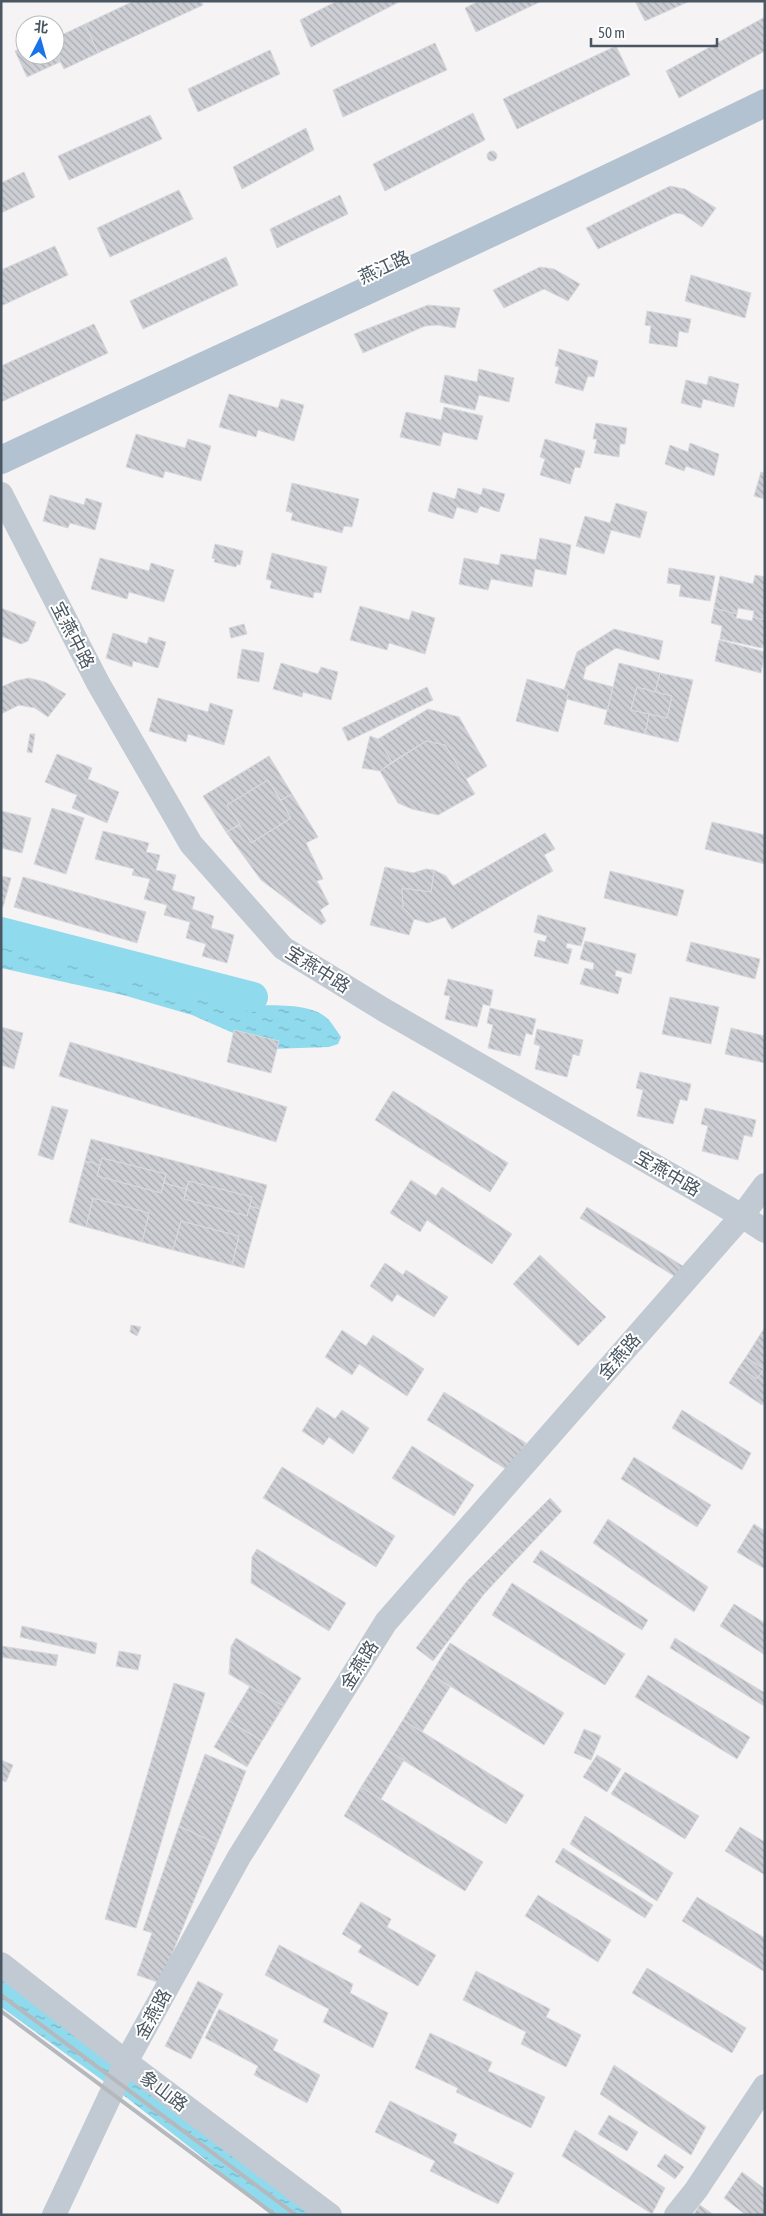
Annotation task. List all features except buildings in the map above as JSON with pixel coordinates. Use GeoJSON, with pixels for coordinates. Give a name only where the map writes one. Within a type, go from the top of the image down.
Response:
{"type":"FeatureCollection","features":[{"type":"Feature","properties":{"kind":"main road","name":"燕江路"},"geometry":{"type":"LineString","coordinates":[[1,441],[503,213],[765,88]]}},
{"type":"Feature","properties":{"kind":"main road"},"geometry":{"type":"LineString","coordinates":[[1,460],[489,235],[765,103]]}},
{"type":"Feature","properties":{"kind":"street","name":"宝燕中路"},"geometry":{"type":"LineString","coordinates":[[1,494],[98,684],[191,844],[283,948],[384,1010],[742,1216],[765,1232]]}},
{"type":"Feature","properties":{"kind":"street","name":"金燕路"},"geometry":{"type":"LineString","coordinates":[[54,2215],[126,2062],[238,1856],[386,1622],[742,1216],[765,1186]]}},
{"type":"Feature","properties":{"kind":"street","name":"象山路"},"geometry":{"type":"LineString","coordinates":[[1,1964],[126,2062],[330,2215]]}},
{"type":"Feature","properties":{"kind":"street"},"geometry":{"type":"LineString","coordinates":[[676,2215],[696,2190],[765,2086]]}},
{"type":"Feature","properties":{"kind":"water"},"geometry":{"type":"Polygon","coordinates":[[[1,940],[259,1005],[305,1008],[329,1020],[341,1037],[338,1044],[329,1047],[270,1049],[192,1015],[123,995],[1,968],[1,940]]]}},
{"type":"Feature","properties":{"kind":"water"},"geometry":{"type":"Polygon","coordinates":[[[1,1979],[316,2215],[271,2215],[201,2156],[127,2098],[1,2007],[1,1979]]]}},
{"type":"Feature","properties":{"kind":"waterway"},"geometry":{"type":"LineString","coordinates":[[1,932],[253,997]]}},
{"type":"Feature","properties":{"kind":"railway"},"geometry":{"type":"LineString","coordinates":[[1,1995],[296,2215]]}},
{"type":"Feature","properties":{"kind":"railway"},"geometry":{"type":"LineString","coordinates":[[1,2011],[275,2215]]}}]}
